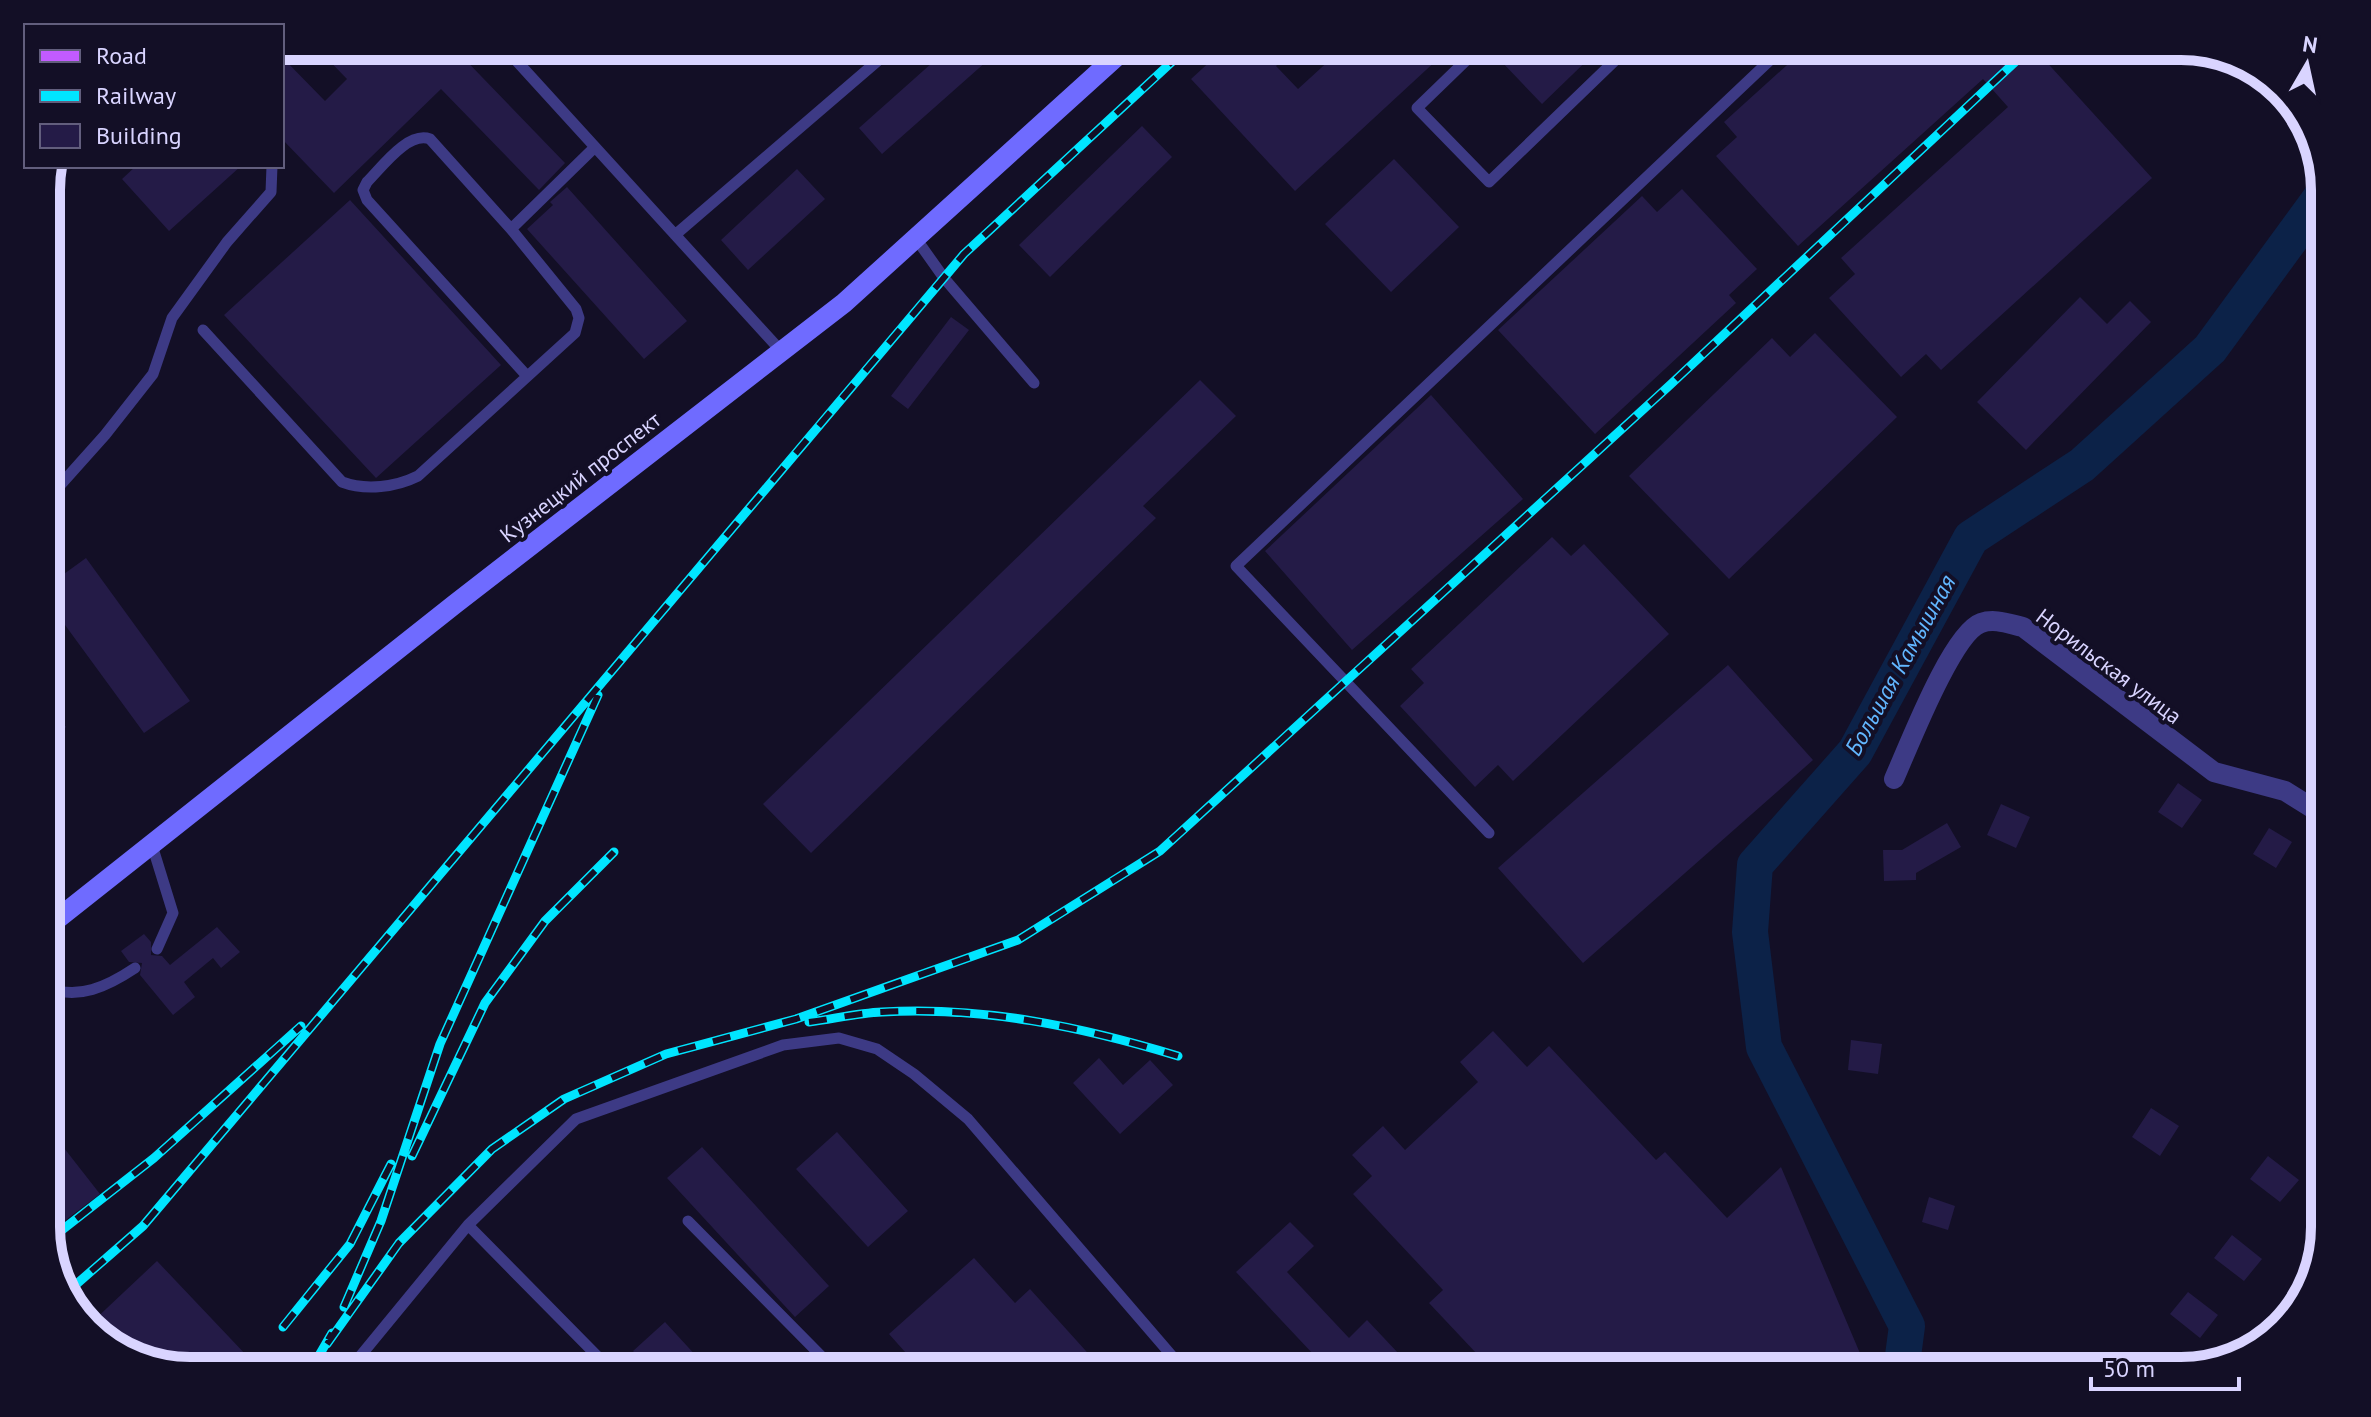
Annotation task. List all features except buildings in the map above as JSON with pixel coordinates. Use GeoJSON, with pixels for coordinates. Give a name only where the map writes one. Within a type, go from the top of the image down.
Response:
{"type":"FeatureCollection","features":[{"type":"Feature","properties":{"kind":"street","name":"Кузнецкий проспект"},"geometry":{"type":"LineString","coordinates":[[60,917],[781,351],[917,240],[1113,60]]}},
{"type":"Feature","properties":{"kind":"street","name":"Норильская улица"},"geometry":{"type":"LineString","coordinates":[[1894,779],[1956,647],[1978,624],[1995,620],[2023,627],[2214,772],[2285,791],[2311,807]]}},
{"type":"Feature","properties":{"kind":"lane"},"geometry":{"type":"LineString","coordinates":[[516,60],[781,351]]}},
{"type":"Feature","properties":{"kind":"lane"},"geometry":{"type":"LineString","coordinates":[[675,235],[879,60]]}},
{"type":"Feature","properties":{"kind":"lane"},"geometry":{"type":"LineString","coordinates":[[1467,60],[1417,108],[1489,182],[1615,60]]}},
{"type":"Feature","properties":{"kind":"lane"},"geometry":{"type":"LineString","coordinates":[[1489,833],[1236,566],[1770,60]]}},
{"type":"Feature","properties":{"kind":"lane"},"geometry":{"type":"LineString","coordinates":[[203,330],[332,473],[353,486],[389,486],[418,476],[575,333],[579,318],[576,309],[511,229],[430,139],[423,136],[413,139],[367,182],[363,190],[367,200],[527,376]]}},
{"type":"Feature","properties":{"kind":"lane"},"geometry":{"type":"LineString","coordinates":[[511,229],[595,147]]}},
{"type":"Feature","properties":{"kind":"lane"},"geometry":{"type":"LineString","coordinates":[[60,485],[153,374],[172,318],[227,242],[271,192],[272,168]]}},
{"type":"Feature","properties":{"kind":"lane"},"geometry":{"type":"LineString","coordinates":[[917,240],[944,278],[1034,383]]}},
{"type":"Feature","properties":{"kind":"lane"},"geometry":{"type":"LineString","coordinates":[[152,845],[173,913],[157,949]]}},
{"type":"Feature","properties":{"kind":"lane"},"geometry":{"type":"LineString","coordinates":[[60,989],[80,993],[108,986],[135,968]]}},
{"type":"Feature","properties":{"kind":"lane"},"geometry":{"type":"LineString","coordinates":[[360,1357],[468,1225],[576,1119],[783,1045],[839,1038],[877,1049],[914,1074],[968,1119],[1173,1357]]}},
{"type":"Feature","properties":{"kind":"lane"},"geometry":{"type":"LineString","coordinates":[[688,1221],[822,1357]]}},
{"type":"Feature","properties":{"kind":"lane"},"geometry":{"type":"LineString","coordinates":[[468,1225],[598,1357]]}},
{"type":"Feature","properties":{"kind":"waterway","name":"Большая Камышная"},"geometry":{"type":"LineString","coordinates":[[1903,1357],[1907,1326],[1764,1047],[1750,932],[1755,865],[1855,752],[1971,538],[2082,465],[2210,349],[2311,211]]}},
{"type":"Feature","properties":{"kind":"railway"},"geometry":{"type":"LineString","coordinates":[[74,1286],[143,1226],[964,254],[1174,60]]}},
{"type":"Feature","properties":{"kind":"railway"},"geometry":{"type":"LineString","coordinates":[[327,1344],[399,1243],[492,1149],[564,1099],[666,1054],[796,1019],[1018,940],[1160,851],[1670,385],[2017,60]]}},
{"type":"Feature","properties":{"kind":"railway"},"geometry":{"type":"LineString","coordinates":[[344,1307],[381,1221],[440,1044],[598,695]]}},
{"type":"Feature","properties":{"kind":"railway"},"geometry":{"type":"LineString","coordinates":[[412,1156],[485,1003],[545,921],[614,852]]}},
{"type":"Feature","properties":{"kind":"railway"},"geometry":{"type":"LineString","coordinates":[[809,1022],[882,1012],[958,1012],[1069,1028],[1178,1056]]}},
{"type":"Feature","properties":{"kind":"railway"},"geometry":{"type":"LineString","coordinates":[[60,1232],[154,1158],[301,1026]]}},
{"type":"Feature","properties":{"kind":"railway"},"geometry":{"type":"LineString","coordinates":[[283,1327],[350,1244],[391,1164]]}},
{"type":"Feature","properties":{"kind":"railway"},"geometry":{"type":"LineString","coordinates":[[318,1357],[332,1333]]}}]}
